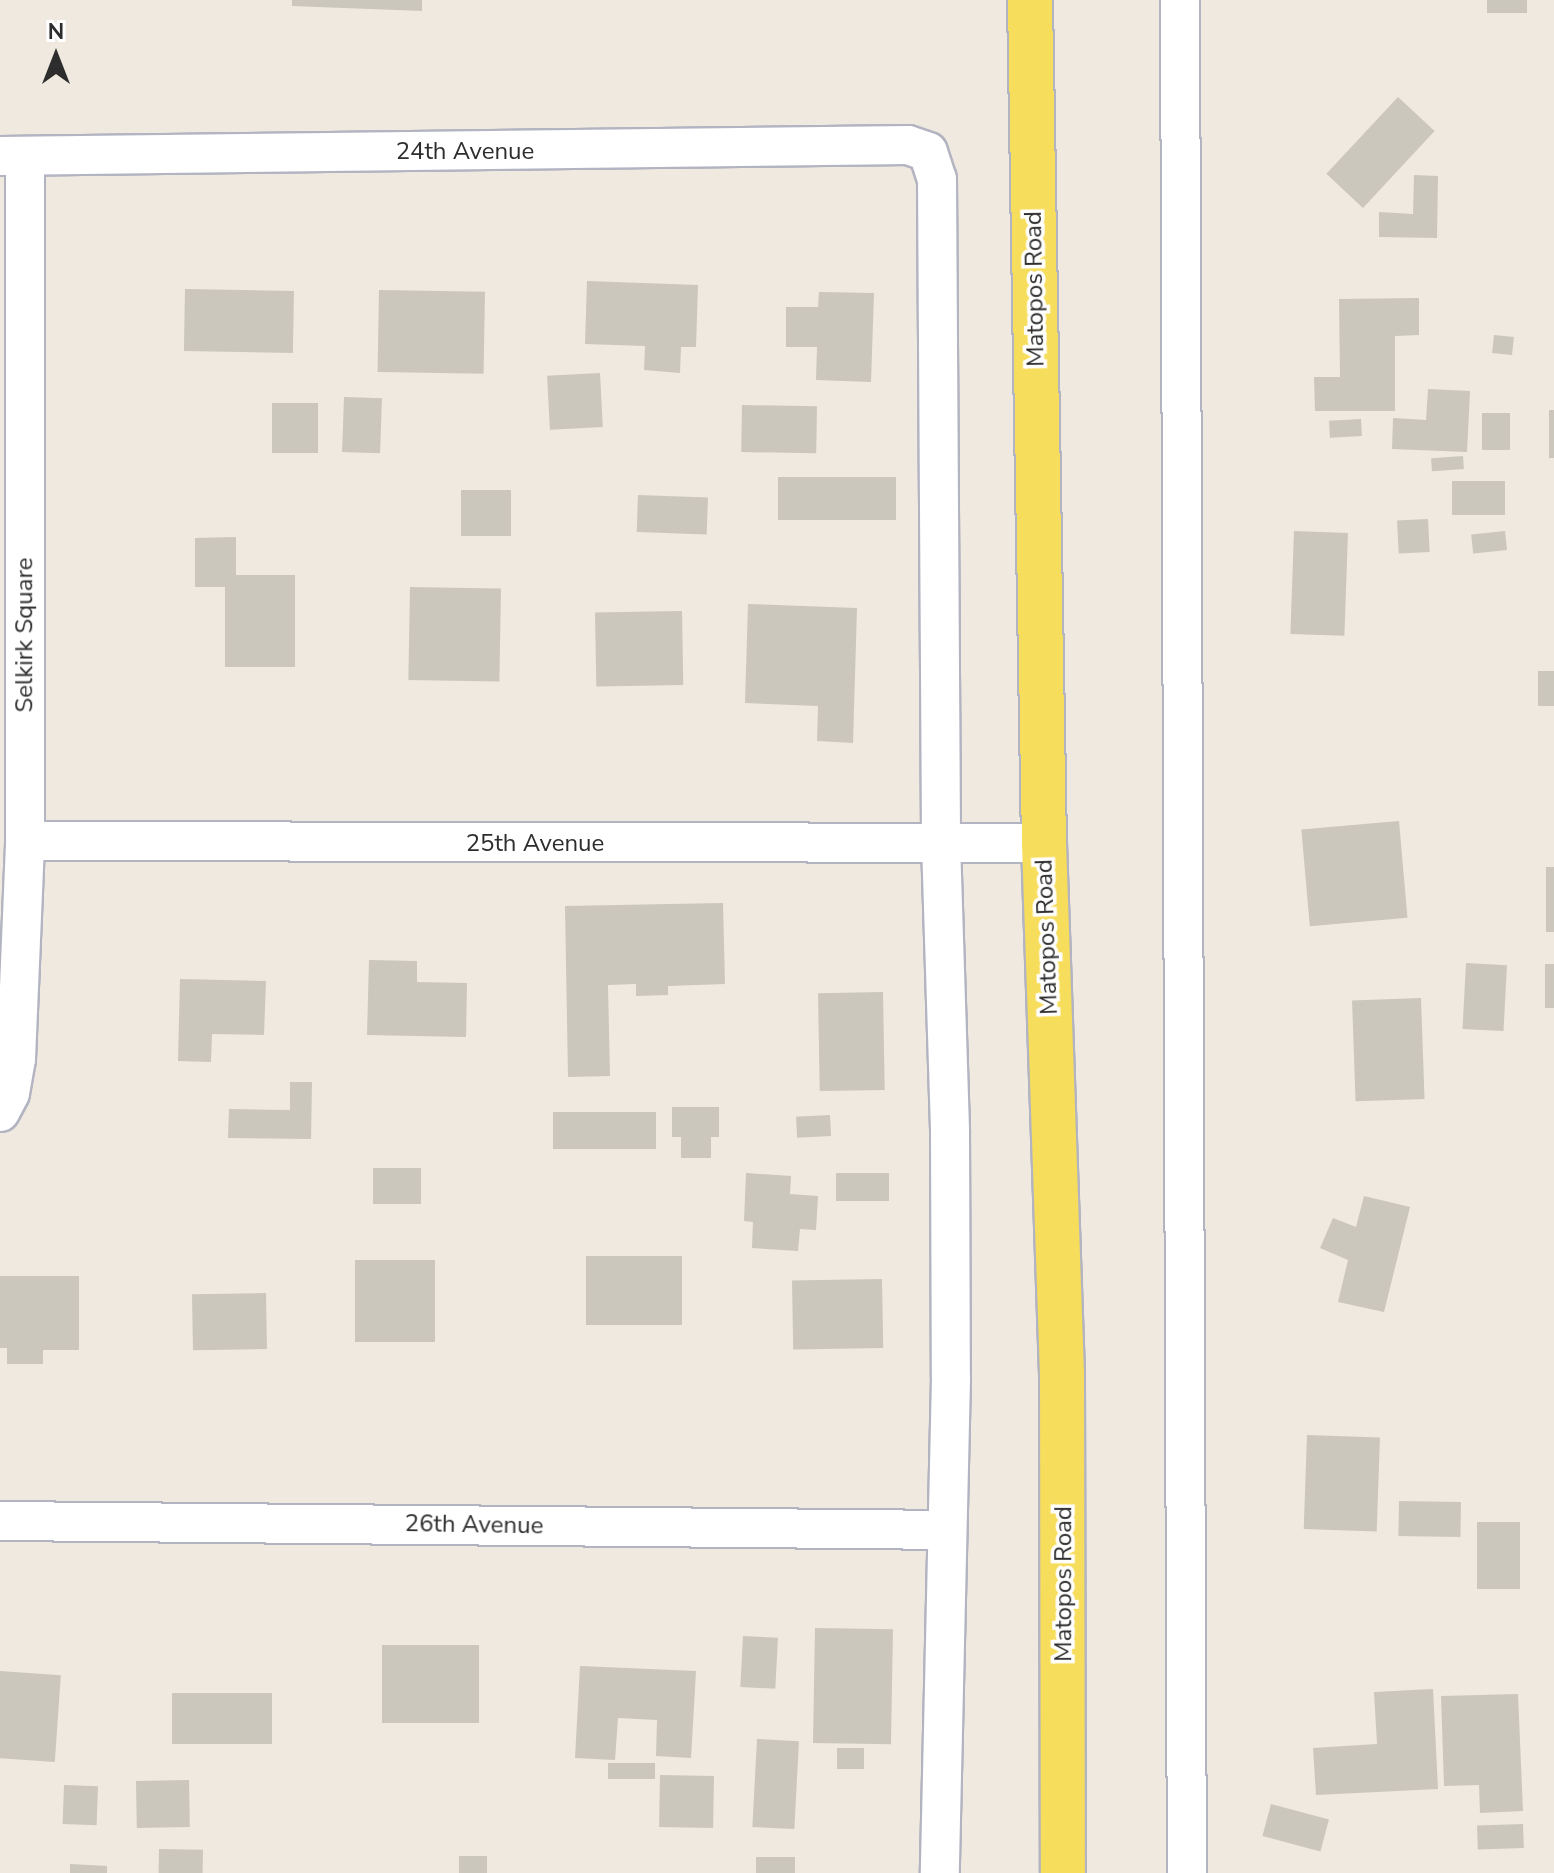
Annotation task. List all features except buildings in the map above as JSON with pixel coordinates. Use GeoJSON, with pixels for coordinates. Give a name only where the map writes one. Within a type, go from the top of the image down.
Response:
{"type":"FeatureCollection","features":[{"type":"Feature","properties":{"kind":"main road","name":"Matopos Road"},"geometry":{"type":"LineString","coordinates":[[1030,0],[1044,843],[1062,1374],[1063,1873]]}},
{"type":"Feature","properties":{"kind":"street"},"geometry":{"type":"LineString","coordinates":[[1180,0],[1187,1873]]}},
{"type":"Feature","properties":{"kind":"street","name":"24th Avenue"},"geometry":{"type":"LineString","coordinates":[[13,156],[908,145],[928,152],[937,179],[941,843]]}},
{"type":"Feature","properties":{"kind":"street","name":"Selkirk Square"},"geometry":{"type":"LineString","coordinates":[[0,1112],[10,1093],[16,1059],[25,841],[13,156]]}},
{"type":"Feature","properties":{"kind":"street","name":"25th Avenue"},"geometry":{"type":"LineString","coordinates":[[25,841],[1044,843]]}},
{"type":"Feature","properties":{"kind":"street"},"geometry":{"type":"LineString","coordinates":[[940,1873],[950,1133],[941,843]]}},
{"type":"Feature","properties":{"kind":"street","name":"26th Avenue"},"geometry":{"type":"LineString","coordinates":[[0,1521],[947,1530]]}}]}
